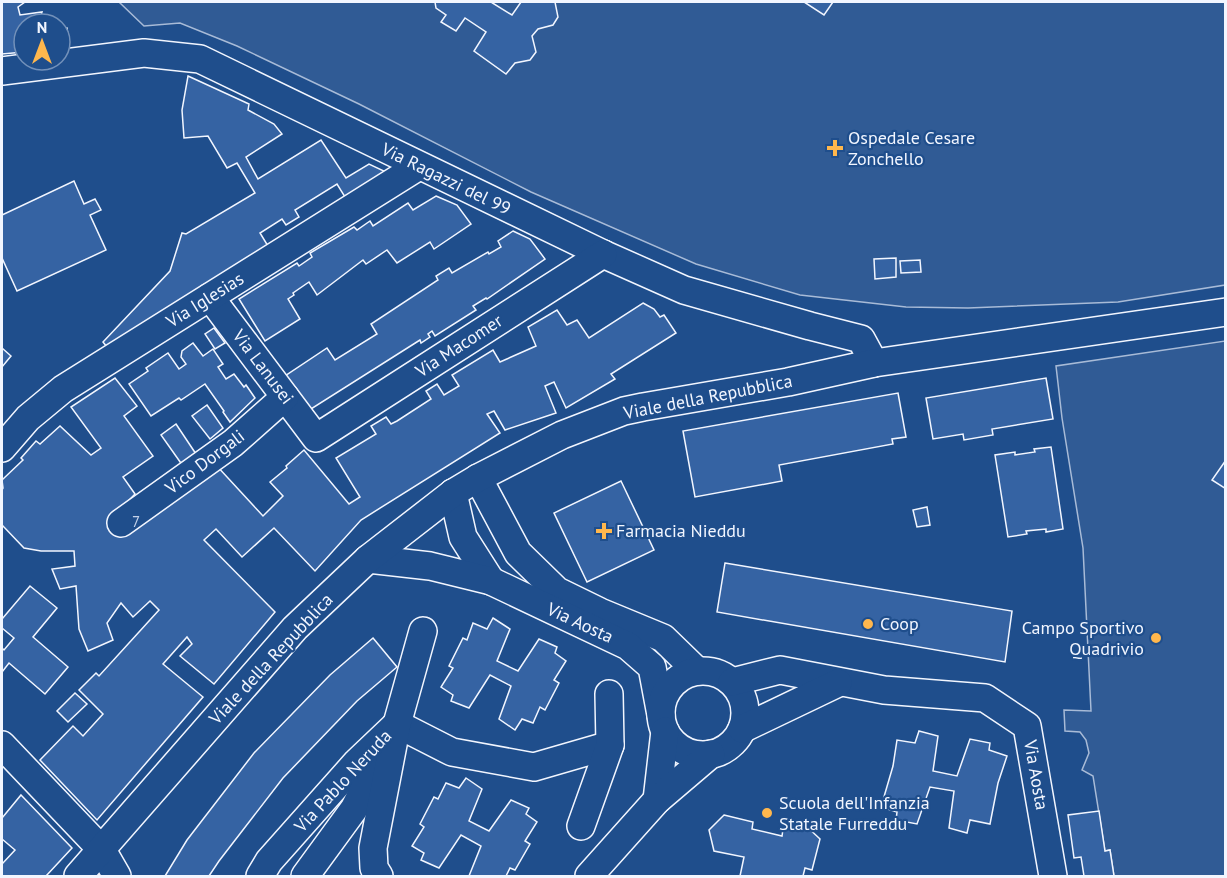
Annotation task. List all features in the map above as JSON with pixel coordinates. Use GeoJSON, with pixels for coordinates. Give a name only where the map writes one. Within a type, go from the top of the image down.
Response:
{"type":"FeatureCollection","features":[{"type":"Feature","properties":{"kind":"street","name":"Via Ragazzi del 99"},"geometry":{"type":"LineString","coordinates":[[2,71],[144,53],[200,59],[419,166],[684,291],[861,339],[874,363]]}},
{"type":"Feature","properties":{"kind":"street","name":"Via Iglesias"},"geometry":{"type":"LineString","coordinates":[[2,448],[28,418],[63,389],[419,166]]}},
{"type":"Feature","properties":{"kind":"street","name":"Via Macomer"},"geometry":{"type":"LineString","coordinates":[[316,438],[603,254]]}},
{"type":"Feature","properties":{"kind":"street","name":"Via Lanusei"},"geometry":{"type":"LineString","coordinates":[[210,297],[316,438]]}},
{"type":"Feature","properties":{"kind":"street","name":"Viale della Repubblica"},"geometry":{"type":"LineString","coordinates":[[78,876],[295,628],[368,559],[453,493],[562,435],[624,411],[788,382],[874,363],[1226,312]]}},
{"type":"Feature","properties":{"kind":"street","name":"Vico Dorgali"},"geometry":{"type":"LineString","coordinates":[[121,523],[233,443],[285,397]]}},
{"type":"Feature","properties":{"kind":"street","name":"Via Aosta"},"geometry":{"type":"LineString","coordinates":[[478,478],[518,553],[557,591],[663,638],[697,671]]}},
{"type":"Feature","properties":{"kind":"street"},"geometry":{"type":"LineString","coordinates":[[453,493],[464,537],[491,581]]}},
{"type":"Feature","properties":{"kind":"street","name":"Via Aosta"},"geometry":{"type":"LineString","coordinates":[[368,559],[430,566],[491,581],[628,646],[652,667],[663,723]]}},
{"type":"Feature","properties":{"kind":"street"},"geometry":{"type":"LineString","coordinates":[[305,876],[354,808],[397,724],[423,632]]}},
{"type":"Feature","properties":{"kind":"street","name":"Via Aosta"},"geometry":{"type":"LineString","coordinates":[[732,682],[780,670],[838,683],[913,693],[985,698],[1027,726],[1053,876]]}},
{"type":"Feature","properties":{"kind":"street"},"geometry":{"type":"LineString","coordinates":[[589,876],[657,800],[711,754],[735,741],[742,729],[745,717],[744,704],[732,682],[722,675],[710,671],[697,671],[685,675],[667,691],[662,702],[663,723],[657,800]]}},
{"type":"Feature","properties":{"kind":"street"},"geometry":{"type":"LineString","coordinates":[[742,729],[838,683]]}},
{"type":"Feature","properties":{"kind":"street"},"geometry":{"type":"LineString","coordinates":[[581,826],[610,746],[609,694]]}},
{"type":"Feature","properties":{"kind":"street"},"geometry":{"type":"LineString","coordinates":[[663,723],[673,742],[684,750],[697,754],[711,754]]}},
{"type":"Feature","properties":{"kind":"street"},"geometry":{"type":"LineString","coordinates":[[397,724],[452,752],[534,767],[610,746]]}},
{"type":"Feature","properties":{"kind":"street","name":"Via Pablo Neruda"},"geometry":{"type":"LineString","coordinates":[[260,876],[269,861],[342,779],[397,724]]}},
{"type":"Feature","properties":{"kind":"street","name":"Via Pablo Neruda"},"geometry":{"type":"LineString","coordinates":[[379,876],[374,867],[373,848],[397,724]]}},
{"type":"Feature","properties":{"kind":"street"},"geometry":{"type":"LineString","coordinates":[[2,746],[102,850],[117,876]]}},
{"type":"Feature","properties":{"kind":"shaded area","name":"Ospedale Cesare Zonchello"},"geometry":{"type":"Polygon","coordinates":[[[119,2],[1225,2],[1225,285],[1118,302],[968,308],[906,307],[800,295],[696,264],[531,192],[359,104],[237,46],[180,23],[144,26],[119,2]]]}},
{"type":"Feature","properties":{"kind":"shaded area","name":"Campo Sportivo Quadrivio"},"geometry":{"type":"Polygon","coordinates":[[[1225,341],[1225,876],[1114,876],[1110,850],[1105,851],[1093,776],[1082,770],[1089,753],[1086,740],[1080,732],[1065,731],[1064,710],[1091,711],[1083,548],[1056,366],[1225,341]]]}},
{"type":"Feature","properties":{"kind":"building"},"geometry":{"type":"Polygon","coordinates":[[[2,2],[25,2],[18,7],[19,12],[12,12],[12,53],[2,54],[2,2]]]}},
{"type":"Feature","properties":{"kind":"building"},"geometry":{"type":"Polygon","coordinates":[[[435,2],[491,2],[512,15],[521,2],[555,2],[558,17],[553,25],[538,29],[532,36],[536,52],[530,60],[515,63],[506,74],[474,51],[486,32],[465,18],[456,31],[441,22],[446,15],[436,8],[435,2]]]}},
{"type":"Feature","properties":{"kind":"building"},"geometry":{"type":"Polygon","coordinates":[[[804,2],[833,2],[824,15],[804,2]]]}},
{"type":"Feature","properties":{"kind":"building"},"geometry":{"type":"Polygon","coordinates":[[[188,76],[249,104],[248,110],[274,124],[282,134],[246,157],[258,179],[321,140],[346,178],[369,164],[386,172],[345,197],[337,184],[295,210],[299,217],[286,225],[282,219],[260,233],[268,246],[107,347],[103,342],[170,271],[182,233],[186,234],[255,193],[237,163],[227,168],[208,136],[184,138],[182,110],[188,76]]]}},
{"type":"Feature","properties":{"kind":"building"},"geometry":{"type":"Polygon","coordinates":[[[74,181],[84,204],[95,199],[101,210],[90,215],[106,250],[17,291],[2,258],[2,215],[74,181]]]}},
{"type":"Feature","properties":{"kind":"building"},"geometry":{"type":"Polygon","coordinates":[[[436,196],[457,205],[471,224],[434,249],[430,242],[397,263],[387,250],[366,264],[363,260],[317,295],[309,282],[288,299],[300,319],[265,341],[239,299],[297,263],[299,266],[312,257],[310,253],[354,227],[357,230],[370,221],[373,226],[408,203],[413,210],[436,196]]]}},
{"type":"Feature","properties":{"kind":"building"},"geometry":{"type":"Polygon","coordinates":[[[513,231],[530,239],[545,259],[473,306],[476,310],[435,336],[432,331],[428,334],[430,337],[421,343],[420,340],[311,409],[285,376],[327,348],[335,360],[377,334],[371,324],[438,280],[436,276],[449,268],[452,273],[501,247],[498,241],[513,231]]]}},
{"type":"Feature","properties":{"kind":"building"},"geometry":{"type":"Polygon","coordinates":[[[896,258],[896,277],[875,279],[874,259],[896,258]]]}},
{"type":"Feature","properties":{"kind":"building"},"geometry":{"type":"Polygon","coordinates":[[[920,260],[921,272],[901,273],[900,261],[920,260]]]}},
{"type":"Feature","properties":{"kind":"building"},"geometry":{"type":"Polygon","coordinates":[[[643,303],[654,309],[660,317],[664,315],[676,333],[611,374],[615,379],[566,408],[554,382],[545,386],[556,413],[505,430],[494,411],[487,414],[500,433],[361,520],[315,571],[274,528],[242,557],[216,529],[204,540],[275,612],[214,684],[180,656],[192,644],[187,637],[163,664],[203,697],[97,820],[40,760],[73,726],[83,736],[103,714],[79,690],[96,673],[99,676],[159,610],[150,601],[133,617],[121,603],[107,623],[113,640],[88,651],[79,629],[76,586],[60,589],[52,569],[75,566],[74,551],[41,551],[24,548],[2,525],[2,480],[23,460],[21,458],[36,441],[40,444],[60,426],[91,455],[101,448],[71,407],[115,378],[137,406],[124,416],[153,456],[123,477],[135,494],[112,518],[176,492],[181,497],[216,465],[263,516],[283,496],[270,482],[304,450],[349,504],[360,497],[336,458],[376,434],[371,426],[386,417],[391,424],[397,421],[431,399],[426,391],[437,384],[444,395],[459,386],[452,375],[493,350],[500,362],[536,346],[528,327],[557,310],[567,325],[577,320],[589,338],[643,303]]]}},
{"type":"Feature","properties":{"kind":"building"},"geometry":{"type":"Polygon","coordinates":[[[214,328],[225,343],[215,349],[205,334],[214,328]]]}},
{"type":"Feature","properties":{"kind":"building"},"geometry":{"type":"Polygon","coordinates":[[[193,343],[203,356],[213,349],[223,364],[218,367],[226,379],[234,374],[255,398],[230,422],[205,384],[151,416],[129,384],[148,371],[146,368],[168,353],[179,369],[186,364],[181,357],[182,351],[193,343]]]}},
{"type":"Feature","properties":{"kind":"building"},"geometry":{"type":"Polygon","coordinates":[[[2,348],[11,356],[2,367],[2,348]]]}},
{"type":"Feature","properties":{"kind":"building"},"geometry":{"type":"Polygon","coordinates":[[[1046,378],[1053,419],[992,429],[993,435],[964,440],[963,434],[933,439],[926,398],[1046,378]]]}},
{"type":"Feature","properties":{"kind":"building"},"geometry":{"type":"Polygon","coordinates":[[[898,393],[906,437],[892,439],[893,444],[779,465],[782,481],[695,497],[683,431],[898,393]]]}},
{"type":"Feature","properties":{"kind":"building"},"geometry":{"type":"Polygon","coordinates":[[[207,405],[223,428],[210,439],[192,416],[207,405]]]}},
{"type":"Feature","properties":{"kind":"building"},"geometry":{"type":"Polygon","coordinates":[[[176,424],[196,454],[183,466],[161,435],[176,424]]]}},
{"type":"Feature","properties":{"kind":"building"},"geometry":{"type":"Polygon","coordinates":[[[1051,447],[1063,529],[1046,532],[1046,529],[1026,531],[1027,534],[1008,537],[995,455],[1015,452],[1015,455],[1051,447]]]}},
{"type":"Feature","properties":{"kind":"building"},"geometry":{"type":"Polygon","coordinates":[[[1226,460],[1226,489],[1212,480],[1226,460]]]}},
{"type":"Feature","properties":{"kind":"building"},"geometry":{"type":"Polygon","coordinates":[[[621,481],[654,550],[587,582],[554,513],[621,481]]]}},
{"type":"Feature","properties":{"kind":"building"},"geometry":{"type":"Polygon","coordinates":[[[927,507],[930,525],[917,527],[913,510],[927,507]]]}},
{"type":"Feature","properties":{"kind":"building"},"geometry":{"type":"Polygon","coordinates":[[[725,563],[1012,611],[1005,662],[717,612],[725,563]]]}},
{"type":"Feature","properties":{"kind":"building"},"geometry":{"type":"Polygon","coordinates":[[[30,586],[57,608],[33,637],[68,667],[45,694],[9,663],[2,672],[2,648],[4,650],[14,638],[2,628],[2,619],[30,586]]]}},
{"type":"Feature","properties":{"kind":"building"},"geometry":{"type":"Polygon","coordinates":[[[493,618],[510,629],[497,661],[518,671],[539,639],[557,647],[555,653],[566,661],[554,680],[559,683],[545,710],[540,707],[533,723],[522,719],[515,730],[499,719],[511,686],[490,675],[469,708],[451,701],[453,695],[441,687],[453,668],[449,666],[463,638],[467,640],[473,623],[487,629],[493,618]]]}},
{"type":"Feature","properties":{"kind":"building"},"geometry":{"type":"Polygon","coordinates":[[[373,638],[397,667],[357,701],[283,778],[209,876],[165,876],[187,840],[254,753],[330,675],[373,638]]]}},
{"type":"Feature","properties":{"kind":"building"},"geometry":{"type":"Polygon","coordinates":[[[75,693],[87,704],[68,722],[57,711],[75,693]]]}},
{"type":"Feature","properties":{"kind":"building"},"geometry":{"type":"Polygon","coordinates":[[[919,731],[938,736],[933,771],[957,776],[970,739],[990,743],[989,750],[1007,756],[998,783],[990,824],[970,820],[967,833],[949,828],[954,791],[930,787],[917,824],[896,820],[897,812],[881,807],[893,766],[897,740],[915,743],[919,731]]]}},
{"type":"Feature","properties":{"kind":"building"},"geometry":{"type":"Polygon","coordinates":[[[466,778],[482,789],[469,821],[489,831],[511,800],[529,808],[526,814],[537,822],[525,841],[530,844],[515,870],[510,868],[506,876],[469,876],[481,846],[461,835],[439,868],[421,860],[424,853],[412,846],[424,827],[420,824],[434,797],[438,799],[446,783],[459,788],[466,778]]]}},
{"type":"Feature","properties":{"kind":"building"},"geometry":{"type":"Polygon","coordinates":[[[21,795],[72,848],[46,876],[2,876],[2,864],[15,850],[2,839],[2,818],[21,795]]]}},
{"type":"Feature","properties":{"kind":"building"},"geometry":{"type":"Polygon","coordinates":[[[1099,811],[1105,851],[1110,850],[1114,876],[1084,876],[1081,857],[1074,858],[1068,815],[1099,811]]]}},
{"type":"Feature","properties":{"kind":"building"},"geometry":{"type":"Polygon","coordinates":[[[724,815],[753,822],[752,829],[782,836],[783,829],[804,824],[820,839],[812,870],[805,868],[803,876],[740,876],[744,857],[714,851],[709,830],[724,815]]]}},
{"type":"Feature","properties":{"kind":"place","name":"Ospedale Cesare Zonchello"},"geometry":{"type":"Point","coordinates":[835,148]}},
{"type":"Feature","properties":{"kind":"place","name":"Farmacia Nieddu"},"geometry":{"type":"Point","coordinates":[604,531]}},
{"type":"Feature","properties":{"kind":"place","name":"Coop"},"geometry":{"type":"Point","coordinates":[868,624]}},
{"type":"Feature","properties":{"kind":"place","name":"Campo Sportivo Quadrivio"},"geometry":{"type":"Point","coordinates":[1156,638]}},
{"type":"Feature","properties":{"kind":"place","name":"Scuola dell'Infanzia Statale Furreddu"},"geometry":{"type":"Point","coordinates":[767,813]}}]}
